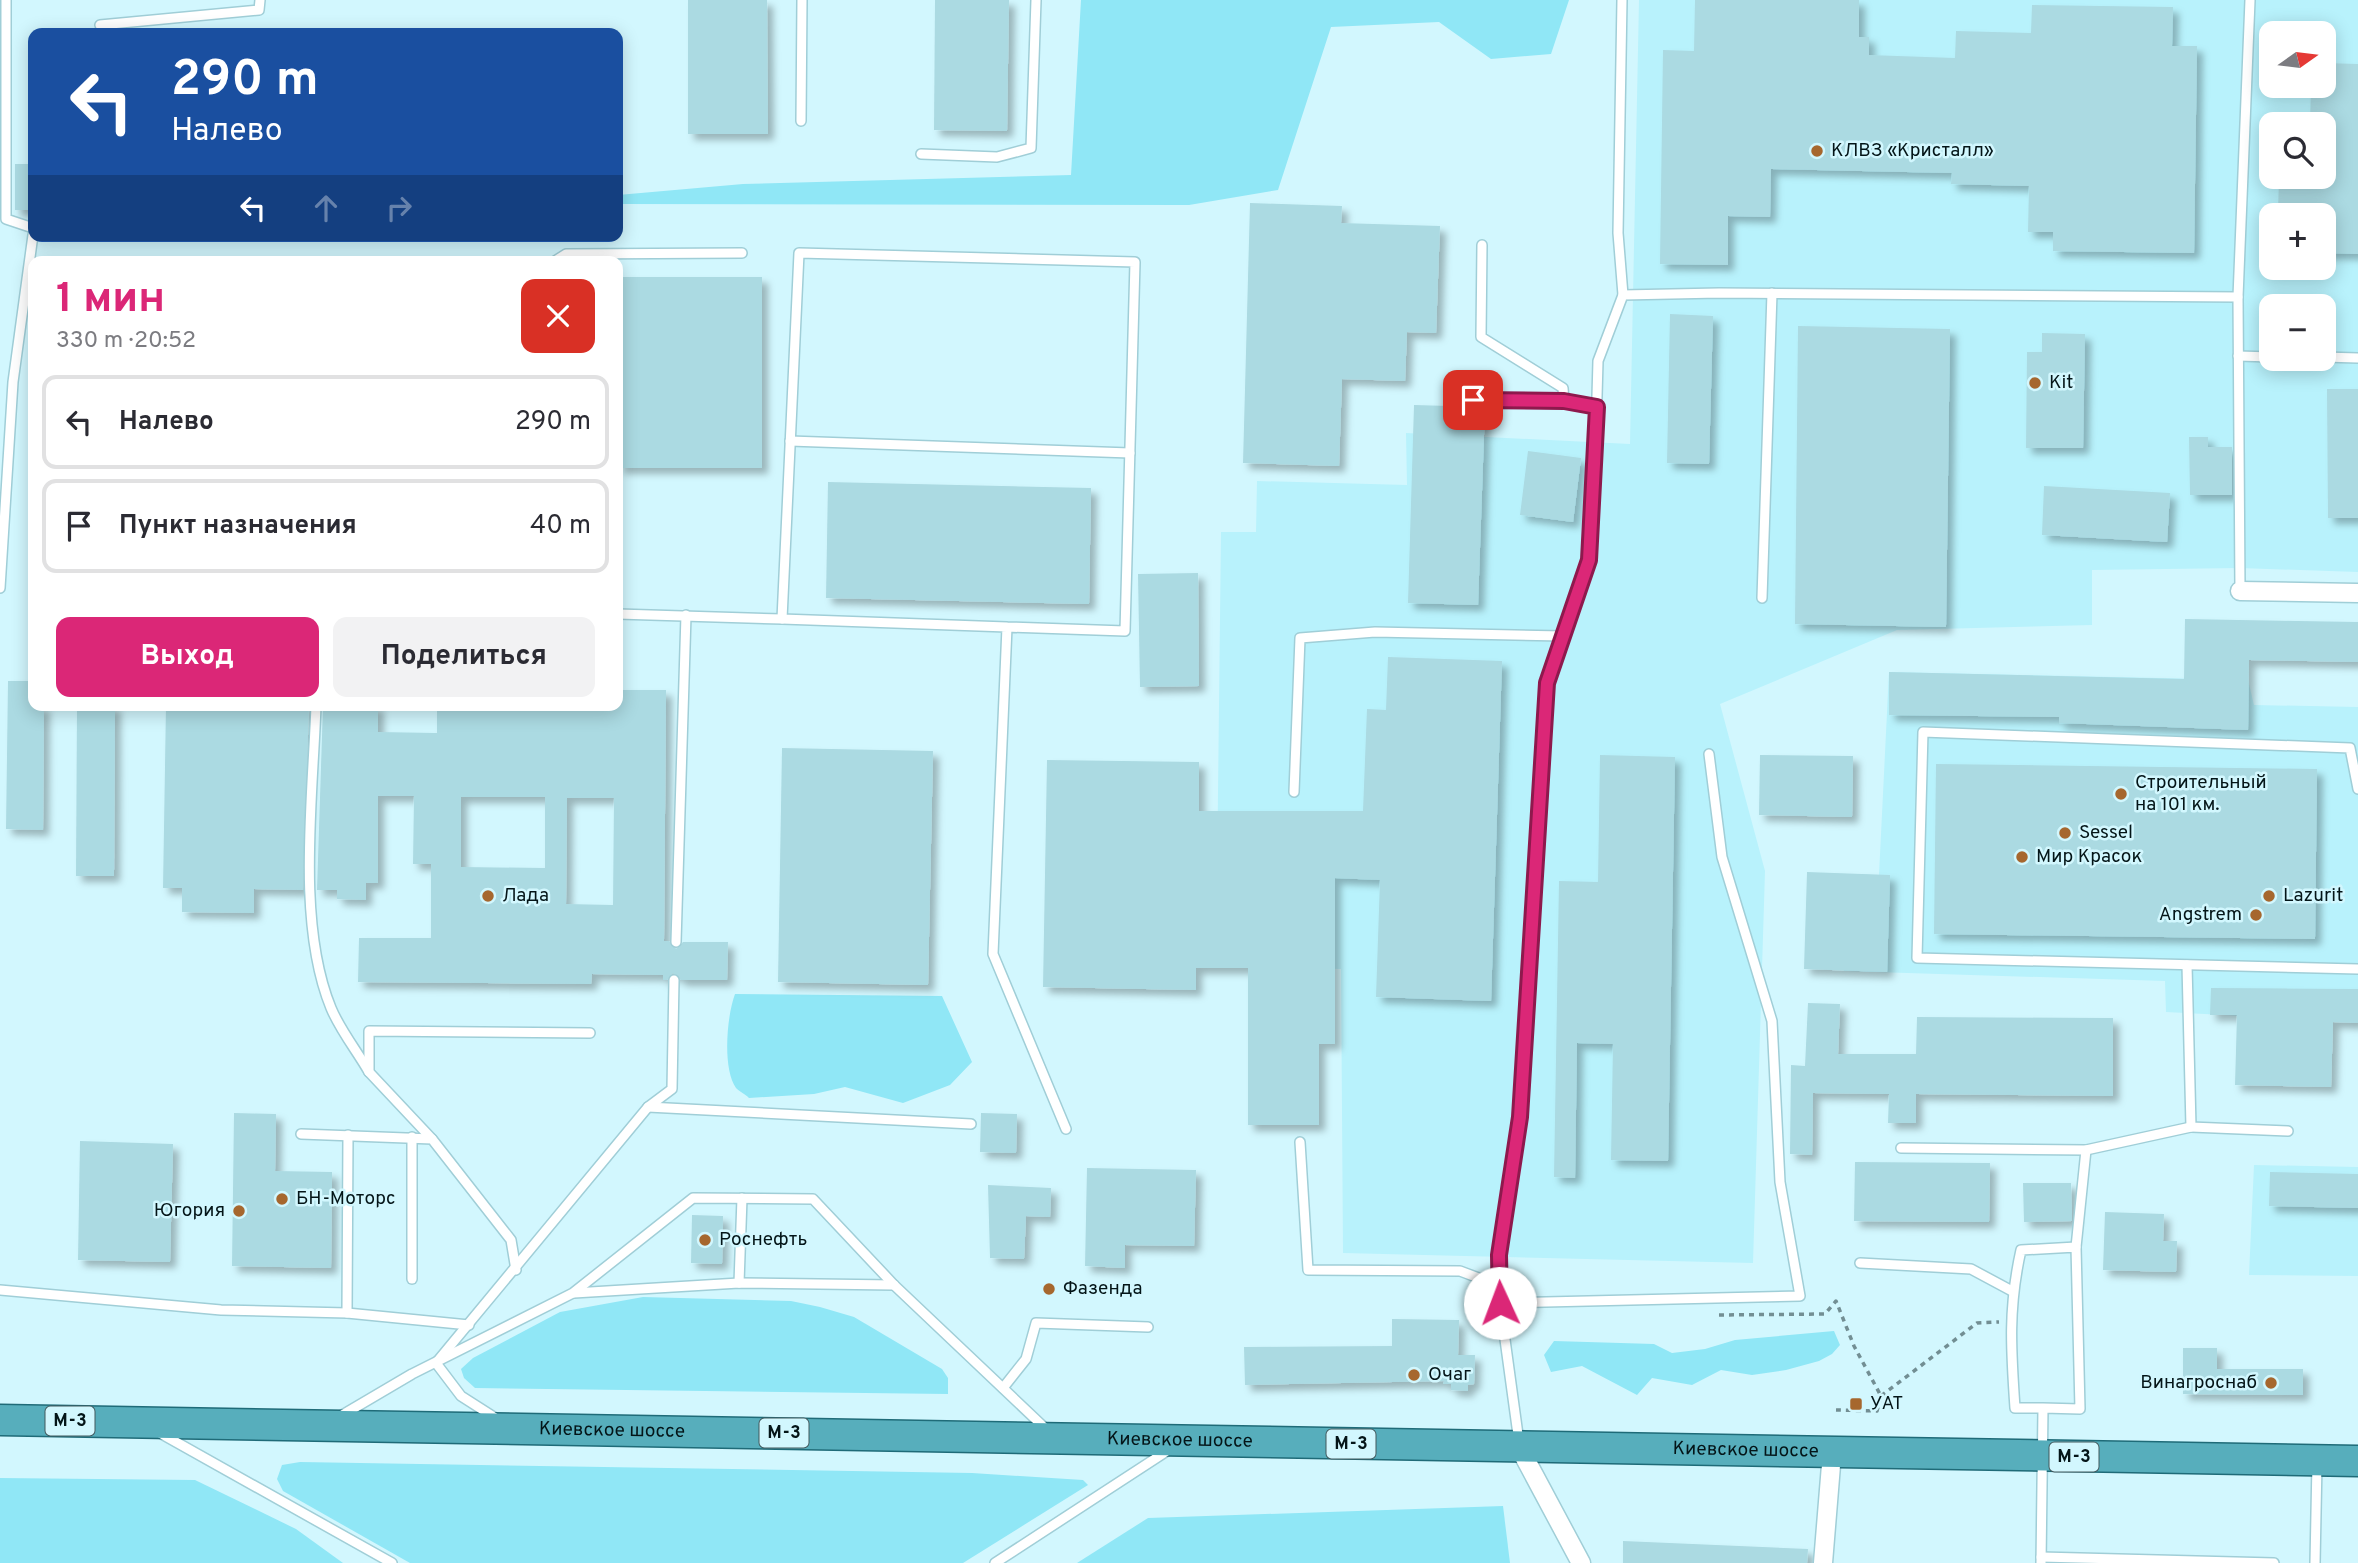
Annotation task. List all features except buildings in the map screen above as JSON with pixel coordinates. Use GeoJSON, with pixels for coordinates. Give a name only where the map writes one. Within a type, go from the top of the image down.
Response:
{"type":"FeatureCollection","features":[{"type":"Feature","properties":{"kind":"highway","name":"Киевское шоссе"},"geometry":{"type":"LineString","coordinates":[[0,1420],[2358,1461]]}},
{"type":"Feature","properties":{"kind":"street"},"geometry":{"type":"LineString","coordinates":[[2240,591],[2358,593]]}},
{"type":"Feature","properties":{"kind":"street"},"geometry":{"type":"LineString","coordinates":[[1519,1447],[1581,1563]]}},
{"type":"Feature","properties":{"kind":"street"},"geometry":{"type":"LineString","coordinates":[[1823,1563],[1832,1452]]}},
{"type":"Feature","properties":{"kind":"lane"},"geometry":{"type":"LineString","coordinates":[[6,0],[6,219],[28,227]]}},
{"type":"Feature","properties":{"kind":"lane"},"geometry":{"type":"LineString","coordinates":[[100,25],[259,10],[260,0]]}},
{"type":"Feature","properties":{"kind":"lane"},"geometry":{"type":"LineString","coordinates":[[801,121],[802,0]]}},
{"type":"Feature","properties":{"kind":"lane"},"geometry":{"type":"LineString","coordinates":[[921,154],[997,157],[1031,148],[1036,0]]}},
{"type":"Feature","properties":{"kind":"lane"},"geometry":{"type":"LineString","coordinates":[[1519,1447],[1500,1303],[1499,1255],[1520,1117],[1547,683],[1589,560],[1598,361],[1623,295],[1618,233],[1622,0]]}},
{"type":"Feature","properties":{"kind":"lane"},"geometry":{"type":"LineString","coordinates":[[2240,591],[2238,298],[2250,0]]}},
{"type":"Feature","properties":{"kind":"lane"},"geometry":{"type":"LineString","coordinates":[[1482,245],[1481,337],[1563,388],[1564,401]]}},
{"type":"Feature","properties":{"kind":"lane"},"geometry":{"type":"LineString","coordinates":[[563,256],[742,253]]}},
{"type":"Feature","properties":{"kind":"lane"},"geometry":{"type":"LineString","coordinates":[[623,614],[1125,631],[1135,262],[799,253],[782,619]]}},
{"type":"Feature","properties":{"kind":"lane"},"geometry":{"type":"LineString","coordinates":[[0,587],[13,382],[28,272]]}},
{"type":"Feature","properties":{"kind":"lane"},"geometry":{"type":"LineString","coordinates":[[1623,295],[1772,293],[2238,298]]}},
{"type":"Feature","properties":{"kind":"lane"},"geometry":{"type":"LineString","coordinates":[[1762,598],[1772,293]]}},
{"type":"Feature","properties":{"kind":"lane"},"geometry":{"type":"LineString","coordinates":[[2238,356],[2259,357]]}},
{"type":"Feature","properties":{"kind":"lane"},"geometry":{"type":"LineString","coordinates":[[2336,358],[2358,358]]}},
{"type":"Feature","properties":{"kind":"lane"},"geometry":{"type":"LineString","coordinates":[[1473,400],[1564,401],[1597,407]]}},
{"type":"Feature","properties":{"kind":"lane"},"geometry":{"type":"LineString","coordinates":[[790,440],[1130,453]]}},
{"type":"Feature","properties":{"kind":"lane"},"geometry":{"type":"LineString","coordinates":[[676,942],[686,615]]}},
{"type":"Feature","properties":{"kind":"lane"},"geometry":{"type":"LineString","coordinates":[[1007,627],[993,954],[1066,1129]]}},
{"type":"Feature","properties":{"kind":"lane"},"geometry":{"type":"LineString","coordinates":[[1294,792],[1300,638],[1375,632],[1563,636]]}},
{"type":"Feature","properties":{"kind":"lane"},"geometry":{"type":"LineString","coordinates":[[316,711],[310,883],[319,972],[331,1010],[369,1072],[432,1139],[511,1240],[516,1270]]}},
{"type":"Feature","properties":{"kind":"lane"},"geometry":{"type":"LineString","coordinates":[[2358,789],[2350,748],[1923,732],[1917,958],[2358,969]]}},
{"type":"Feature","properties":{"kind":"lane"},"geometry":{"type":"LineString","coordinates":[[1500,1303],[1800,1296],[1780,1182],[1772,1021],[1722,857],[1709,754]]}},
{"type":"Feature","properties":{"kind":"lane"},"geometry":{"type":"LineString","coordinates":[[2187,965],[2191,1127]]}},
{"type":"Feature","properties":{"kind":"lane"},"geometry":{"type":"LineString","coordinates":[[436,1363],[516,1270],[648,1107],[671,1089],[674,980]]}},
{"type":"Feature","properties":{"kind":"lane"},"geometry":{"type":"LineString","coordinates":[[369,1072],[369,1031],[590,1033]]}},
{"type":"Feature","properties":{"kind":"lane"},"geometry":{"type":"LineString","coordinates":[[648,1107],[971,1124]]}},
{"type":"Feature","properties":{"kind":"lane"},"geometry":{"type":"LineString","coordinates":[[1901,1148],[2086,1150],[2191,1127],[2288,1131]]}},
{"type":"Feature","properties":{"kind":"lane"},"geometry":{"type":"LineString","coordinates":[[302,1134],[412,1136],[432,1139]]}},
{"type":"Feature","properties":{"kind":"lane"},"geometry":{"type":"LineString","coordinates":[[347,1312],[348,1135]]}},
{"type":"Feature","properties":{"kind":"lane"},"geometry":{"type":"LineString","coordinates":[[412,1136],[412,1279]]}},
{"type":"Feature","properties":{"kind":"lane"},"geometry":{"type":"LineString","coordinates":[[1300,1142],[1308,1270],[1460,1271],[1500,1286]]}},
{"type":"Feature","properties":{"kind":"lane"},"geometry":{"type":"LineString","coordinates":[[2076,1247],[2021,1250],[2012,1291],[2010,1322],[2015,1408],[2080,1409],[2076,1247],[2086,1150]]}},
{"type":"Feature","properties":{"kind":"lane"},"geometry":{"type":"LineString","coordinates":[[325,1425],[436,1363],[573,1293],[693,1198],[813,1199],[894,1285],[1055,1437]]}},
{"type":"Feature","properties":{"kind":"lane"},"geometry":{"type":"LineString","coordinates":[[739,1283],[742,1198]]}},
{"type":"Feature","properties":{"kind":"lane"},"geometry":{"type":"LineString","coordinates":[[1860,1264],[1971,1269],[2012,1291]]}},
{"type":"Feature","properties":{"kind":"lane"},"geometry":{"type":"LineString","coordinates":[[573,1293],[739,1283],[894,1285]]}},
{"type":"Feature","properties":{"kind":"lane"},"geometry":{"type":"LineString","coordinates":[[0,1290],[221,1310],[347,1312],[469,1325]]}},
{"type":"Feature","properties":{"kind":"lane"},"geometry":{"type":"LineString","coordinates":[[1003,1388],[1026,1359],[1036,1323],[1148,1327]]}},
{"type":"Feature","properties":{"kind":"lane"},"geometry":{"type":"LineString","coordinates":[[436,1363],[461,1396],[513,1429]]}},
{"type":"Feature","properties":{"kind":"lane"},"geometry":{"type":"LineString","coordinates":[[2043,1409],[2041,1560],[2274,1563]]}},
{"type":"Feature","properties":{"kind":"lane"},"geometry":{"type":"LineString","coordinates":[[140,1422],[392,1563]]}},
{"type":"Feature","properties":{"kind":"lane"},"geometry":{"type":"LineString","coordinates":[[995,1563],[1183,1440]]}},
{"type":"Feature","properties":{"kind":"lane"},"geometry":{"type":"LineString","coordinates":[[2315,1563],[2317,1461]]}},
{"type":"Feature","properties":{"kind":"path"},"geometry":{"type":"LineString","coordinates":[[1718,1315],[1825,1314],[1836,1301],[1854,1346],[1881,1396]]}},
{"type":"Feature","properties":{"kind":"path"},"geometry":{"type":"LineString","coordinates":[[1836,1410],[1877,1411],[1881,1396],[1977,1324],[2010,1322]]}},
{"type":"Feature","properties":{"kind":"shaded area"},"geometry":{"type":"Polygon","coordinates":[[[1081,0],[1569,0],[1551,54],[1491,59],[1439,22],[1331,27],[1278,190],[1189,205],[623,204],[623,195],[743,184],[1071,175],[1081,0]]]}},
{"type":"Feature","properties":{"kind":"shaded area"},"geometry":{"type":"Polygon","coordinates":[[[1639,0],[2358,0],[2358,572],[2240,568],[2092,570],[2092,625],[1897,630],[1720,704],[1765,871],[1753,1263],[1343,1253],[1341,969],[1216,967],[1221,532],[1256,532],[1257,481],[1407,485],[1406,433],[1630,444],[1639,0]]]}},
{"type":"Feature","properties":{"kind":"shaded area","name":"Строительный на 101 км."},"geometry":{"type":"Polygon","coordinates":[[[1889,672],[2248,680],[2254,705],[2358,707],[2358,1022],[2166,1012],[2165,981],[1844,971],[1847,874],[1879,875],[1889,672]]]}},
{"type":"Feature","properties":{"kind":"shaded area"},"geometry":{"type":"Polygon","coordinates":[[[735,994],[942,996],[972,1062],[950,1085],[903,1103],[845,1087],[814,1094],[749,1098],[736,1088],[727,1055],[728,1028],[735,994]]]}},
{"type":"Feature","properties":{"kind":"shaded area"},"geometry":{"type":"Polygon","coordinates":[[[2254,1165],[2358,1167],[2358,1276],[2249,1275],[2254,1165]]]}},
{"type":"Feature","properties":{"kind":"shaded area"},"geometry":{"type":"Polygon","coordinates":[[[643,1297],[791,1301],[854,1317],[942,1369],[948,1378],[948,1394],[475,1388],[464,1378],[461,1369],[473,1358],[560,1312],[643,1297]]]}},
{"type":"Feature","properties":{"kind":"shaded area"},"geometry":{"type":"Polygon","coordinates":[[[1834,1331],[1840,1345],[1832,1354],[1819,1361],[1752,1375],[1721,1370],[1692,1385],[1652,1378],[1637,1395],[1582,1366],[1551,1372],[1544,1355],[1554,1341],[1654,1344],[1672,1353],[1705,1349],[1735,1340],[1834,1331]]]}},
{"type":"Feature","properties":{"kind":"shaded area"},"geometry":{"type":"Polygon","coordinates":[[[300,1462],[972,1473],[1083,1480],[1088,1485],[963,1563],[410,1563],[283,1491],[277,1479],[282,1465],[300,1462]]]}},
{"type":"Feature","properties":{"kind":"shaded area"},"geometry":{"type":"Polygon","coordinates":[[[0,1478],[195,1480],[296,1529],[343,1563],[0,1563],[0,1478]]]}},
{"type":"Feature","properties":{"kind":"shaded area"},"geometry":{"type":"Polygon","coordinates":[[[1503,1506],[1510,1563],[1077,1563],[1148,1518],[1503,1506]]]}},
{"type":"Feature","properties":{"kind":"place","name":"КЛВЗ «Кристалл»"},"geometry":{"type":"Point","coordinates":[1817,151]}},
{"type":"Feature","properties":{"kind":"place","name":"Kit"},"geometry":{"type":"Point","coordinates":[2035,383]}},
{"type":"Feature","properties":{"kind":"place","name":"Строительный на 101 км."},"geometry":{"type":"Point","coordinates":[2121,794]}},
{"type":"Feature","properties":{"kind":"place","name":"Sessel"},"geometry":{"type":"Point","coordinates":[2065,833]}},
{"type":"Feature","properties":{"kind":"place","name":"Мир Красок"},"geometry":{"type":"Point","coordinates":[2022,857]}},
{"type":"Feature","properties":{"kind":"place","name":"Лада"},"geometry":{"type":"Point","coordinates":[488,896]}},
{"type":"Feature","properties":{"kind":"place","name":"Lazurit"},"geometry":{"type":"Point","coordinates":[2269,896]}},
{"type":"Feature","properties":{"kind":"place","name":"Angstrem"},"geometry":{"type":"Point","coordinates":[2256,915]}},
{"type":"Feature","properties":{"kind":"place","name":"БН-Моторс"},"geometry":{"type":"Point","coordinates":[282,1199]}},
{"type":"Feature","properties":{"kind":"place","name":"Югория"},"geometry":{"type":"Point","coordinates":[239,1211]}},
{"type":"Feature","properties":{"kind":"place","name":"Роснефть"},"geometry":{"type":"Point","coordinates":[705,1240]}},
{"type":"Feature","properties":{"kind":"place","name":"Фазенда"},"geometry":{"type":"Point","coordinates":[1049,1289]}},
{"type":"Feature","properties":{"kind":"place","name":"Очаг"},"geometry":{"type":"Point","coordinates":[1414,1375]}},
{"type":"Feature","properties":{"kind":"place","name":"Винагроснаб"},"geometry":{"type":"Point","coordinates":[2271,1383]}},
{"type":"Feature","properties":{"kind":"place","name":"УАТ"},"geometry":{"type":"Point","coordinates":[1856,1404]}},
{"type":"Feature","properties":{"kind":"route"},"geometry":{"type":"LineString","coordinates":[[1473,400],[1564,401],[1597,407],[1589,560],[1547,683],[1520,1117],[1499,1255],[1500,1303]]}}]}
